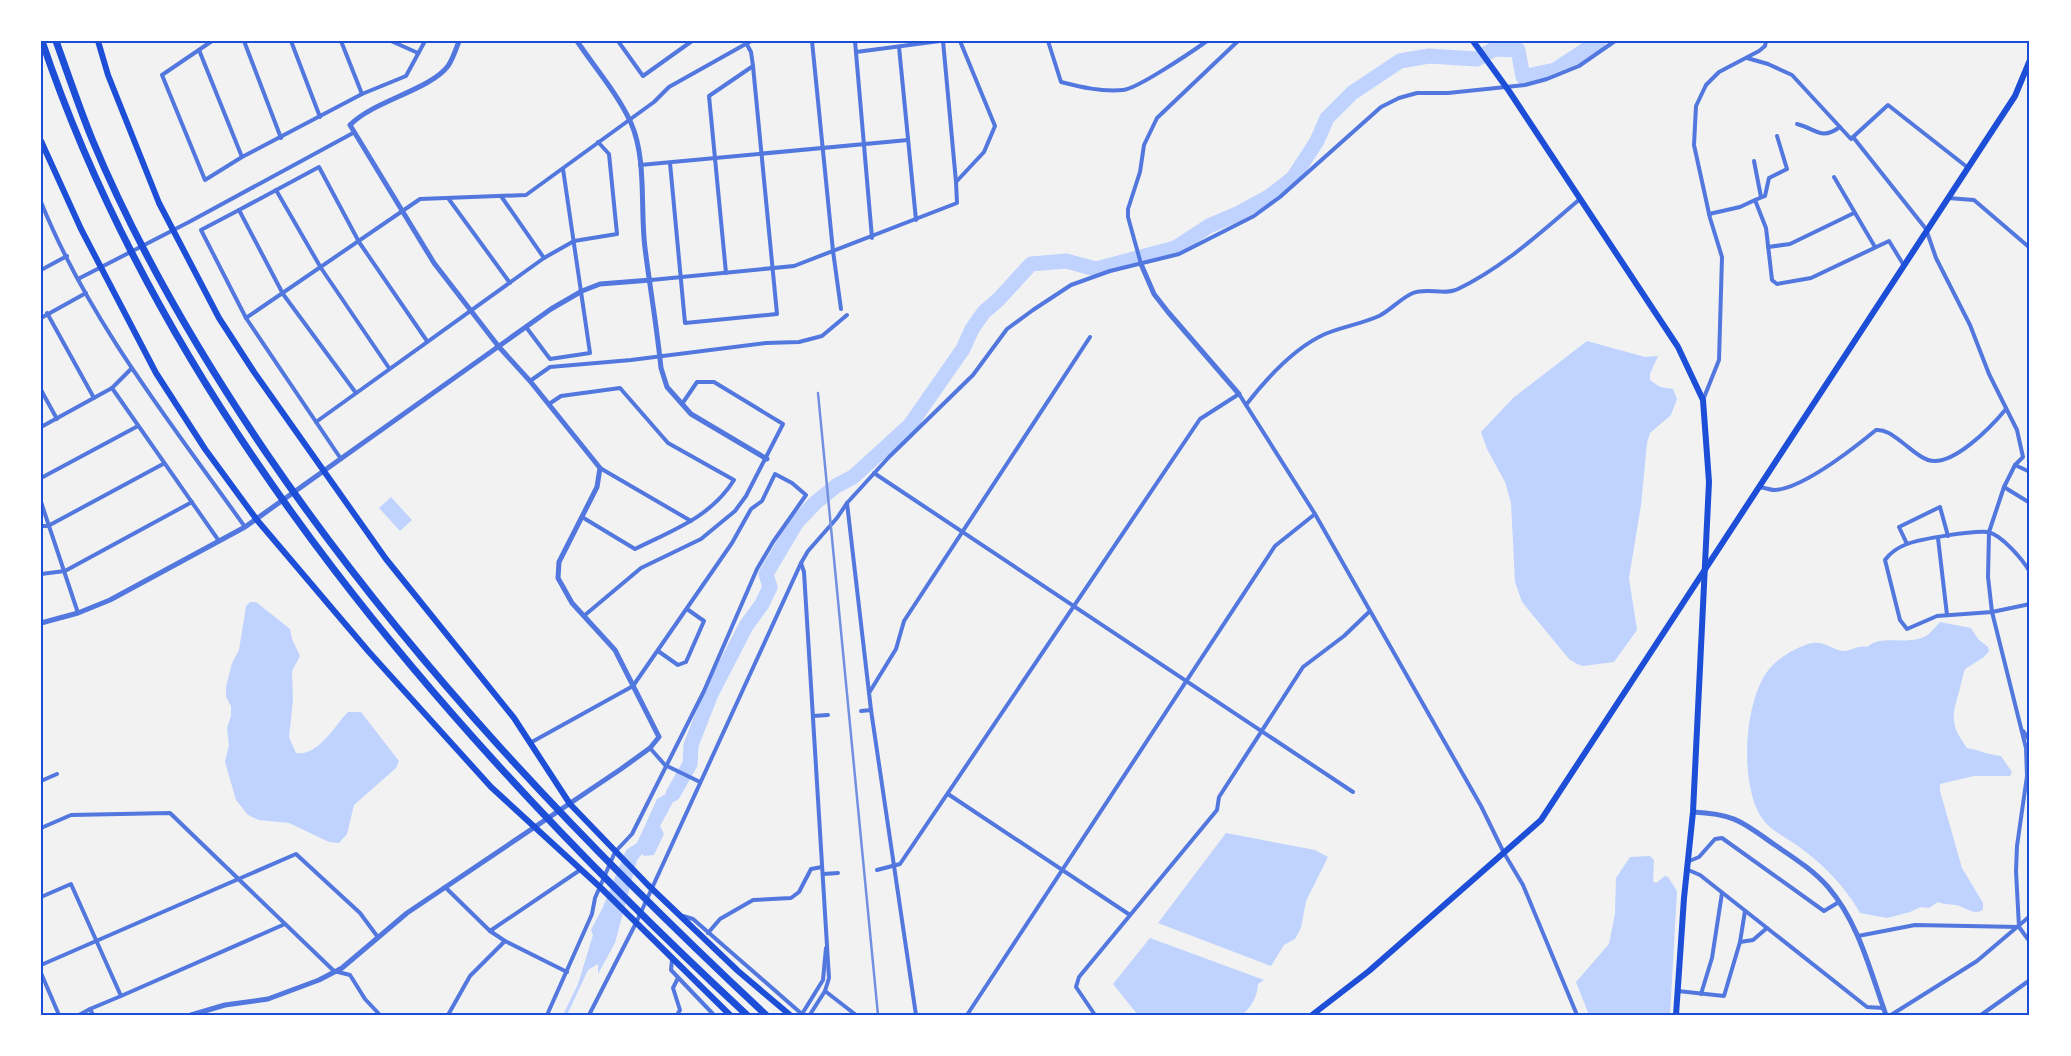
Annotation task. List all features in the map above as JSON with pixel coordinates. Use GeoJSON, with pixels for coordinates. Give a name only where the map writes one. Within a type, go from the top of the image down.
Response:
{"type":"FeatureCollection","features":[{"type":"Feature","properties":{"kind":"highway"},"geometry":{"type":"LineString","coordinates":[[56,41],[93,140],[120,200],[198,346],[246,422],[342,559],[395,626],[470,715],[542,794],[684,937],[766,1015]]}},
{"type":"Feature","properties":{"kind":"highway"},"geometry":{"type":"LineString","coordinates":[[43,43],[81,145],[109,205],[186,351],[231,423],[277,491],[361,603],[460,723],[615,886],[747,1015]]}},
{"type":"Feature","properties":{"kind":"main road"},"geometry":{"type":"LineString","coordinates":[[98,41],[108,75],[159,203],[190,266],[218,318],[324,472],[386,559],[514,718],[570,804],[617,854],[738,971],[790,1015]]}},
{"type":"Feature","properties":{"kind":"main road"},"geometry":{"type":"LineString","coordinates":[[1474,43],[1528,120],[1678,347],[1702,400],[1709,482],[1693,812],[1676,1015]]}},
{"type":"Feature","properties":{"kind":"main road"},"geometry":{"type":"LineString","coordinates":[[1312,1015],[1368,971],[1541,820],[2014,96],[2030,60]]}},
{"type":"Feature","properties":{"kind":"main road"},"geometry":{"type":"LineString","coordinates":[[41,141],[85,237],[156,373],[205,449],[257,520],[363,645],[452,746],[491,787],[602,889],[730,1015]]}},
{"type":"Feature","properties":{"kind":"street"},"geometry":{"type":"LineString","coordinates":[[212,41],[162,75],[205,180],[242,157],[362,94],[406,76],[425,41]]}},
{"type":"Feature","properties":{"kind":"street"},"geometry":{"type":"LineString","coordinates":[[244,41],[281,138]]}},
{"type":"Feature","properties":{"kind":"street"},"geometry":{"type":"LineString","coordinates":[[291,41],[320,116]]}},
{"type":"Feature","properties":{"kind":"street"},"geometry":{"type":"LineString","coordinates":[[341,41],[362,94]]}},
{"type":"Feature","properties":{"kind":"street"},"geometry":{"type":"LineString","coordinates":[[391,41],[418,53]]}},
{"type":"Feature","properties":{"kind":"street"},"geometry":{"type":"LineString","coordinates":[[459,41],[448,66],[437,76],[356,119],[350,125],[353,132],[434,263],[499,347],[530,381],[600,468],[691,521]]}},
{"type":"Feature","properties":{"kind":"street"},"geometry":{"type":"LineString","coordinates":[[577,41],[619,101],[632,124],[640,165],[645,247],[661,368],[667,387],[691,414],[767,459]]}},
{"type":"Feature","properties":{"kind":"street"},"geometry":{"type":"LineString","coordinates":[[618,41],[643,76],[692,41]]}},
{"type":"Feature","properties":{"kind":"street"},"geometry":{"type":"LineString","coordinates":[[246,318],[420,199],[526,195],[654,102],[669,87],[747,41],[753,66],[777,314],[685,323],[670,163]]}},
{"type":"Feature","properties":{"kind":"street"},"geometry":{"type":"LineString","coordinates":[[812,41],[833,251],[841,309]]}},
{"type":"Feature","properties":{"kind":"street"},"geometry":{"type":"LineString","coordinates":[[855,41],[872,238]]}},
{"type":"Feature","properties":{"kind":"street"},"geometry":{"type":"LineString","coordinates":[[41,623],[78,613],[110,600],[246,527],[526,327],[582,291],[600,284],[794,266],[872,238],[957,203],[942,41],[856,52]]}},
{"type":"Feature","properties":{"kind":"street"},"geometry":{"type":"LineString","coordinates":[[956,182],[984,152],[995,126],[960,41]]}},
{"type":"Feature","properties":{"kind":"street"},"geometry":{"type":"LineString","coordinates":[[1048,41],[1061,82],[1102,90],[1125,90],[1183,59],[1207,41]]}},
{"type":"Feature","properties":{"kind":"street"},"geometry":{"type":"LineString","coordinates":[[1238,41],[1157,118],[1144,145],[1140,172],[1128,209],[1141,262],[1154,294],[1239,394],[1315,514],[1450,751],[1523,885],[1577,1015]]}},
{"type":"Feature","properties":{"kind":"street"},"geometry":{"type":"LineString","coordinates":[[589,1015],[698,780],[808,551],[837,518],[847,503],[874,474],[973,375],[1007,329],[1070,285],[1141,262],[1179,254],[1254,216],[1280,197],[1381,107],[1399,98],[1417,93],[1448,94],[1524,85],[1547,79],[1579,66],[1615,41]]}},
{"type":"Feature","properties":{"kind":"street"},"geometry":{"type":"LineString","coordinates":[[1702,400],[1718,360],[1722,257],[1709,214],[1694,145],[1696,106],[1706,85],[1719,72],[1759,51],[1765,46],[1766,41]]}},
{"type":"Feature","properties":{"kind":"street"},"geometry":{"type":"LineString","coordinates":[[899,46],[916,220]]}},
{"type":"Feature","properties":{"kind":"street"},"geometry":{"type":"LineString","coordinates":[[199,50],[242,157]]}},
{"type":"Feature","properties":{"kind":"street"},"geometry":{"type":"LineString","coordinates":[[1747,58],[1768,64],[1792,75],[1852,139],[1853,137],[1926,230],[1936,258],[1970,325],[1989,374],[2017,430],[2022,457],[2015,465],[2004,487],[1989,532],[1988,577],[1992,612],[2022,729],[2027,776],[2016,846],[2019,927],[2030,942]]}},
{"type":"Feature","properties":{"kind":"street"},"geometry":{"type":"LineString","coordinates":[[726,273],[709,96],[753,66]]}},
{"type":"Feature","properties":{"kind":"street"},"geometry":{"type":"LineString","coordinates":[[1853,137],[1888,105],[1967,166]]}},
{"type":"Feature","properties":{"kind":"street"},"geometry":{"type":"LineString","coordinates":[[1797,124],[1820,135],[1830,133],[1840,126]]}},
{"type":"Feature","properties":{"kind":"street"},"geometry":{"type":"LineString","coordinates":[[78,279],[189,222],[353,132]]}},
{"type":"Feature","properties":{"kind":"street"},"geometry":{"type":"LineString","coordinates":[[1709,214],[1740,207],[1765,196],[1770,178],[1787,169],[1777,136]]}},
{"type":"Feature","properties":{"kind":"street"},"geometry":{"type":"LineString","coordinates":[[640,165],[908,140]]}},
{"type":"Feature","properties":{"kind":"street"},"geometry":{"type":"LineString","coordinates":[[316,422],[544,258],[574,241],[617,234],[609,154],[598,142]]}},
{"type":"Feature","properties":{"kind":"street"},"geometry":{"type":"LineString","coordinates":[[1754,161],[1761,197]]}},
{"type":"Feature","properties":{"kind":"street"},"geometry":{"type":"LineString","coordinates":[[341,459],[246,318],[201,230],[319,167],[359,242],[427,341]]}},
{"type":"Feature","properties":{"kind":"street"},"geometry":{"type":"LineString","coordinates":[[526,327],[550,359],[590,353],[563,169]]}},
{"type":"Feature","properties":{"kind":"street"},"geometry":{"type":"LineString","coordinates":[[1834,178],[1875,247]]}},
{"type":"Feature","properties":{"kind":"street"},"geometry":{"type":"LineString","coordinates":[[276,190],[321,268],[389,368]]}},
{"type":"Feature","properties":{"kind":"street"},"geometry":{"type":"LineString","coordinates":[[501,196],[544,258]]}},
{"type":"Feature","properties":{"kind":"street"},"geometry":{"type":"LineString","coordinates":[[448,198],[510,282]]}},
{"type":"Feature","properties":{"kind":"street"},"geometry":{"type":"LineString","coordinates":[[1946,198],[1974,200],[2030,248]]}},
{"type":"Feature","properties":{"kind":"street"},"geometry":{"type":"LineString","coordinates":[[1246,405],[1268,377],[1286,361],[1324,334],[1384,314],[1411,294],[1422,290],[1442,292],[1456,290],[1491,271],[1580,199]]}},
{"type":"Feature","properties":{"kind":"street"},"geometry":{"type":"LineString","coordinates":[[1755,200],[1766,228],[1772,280],[1777,284],[1811,278],[1889,240],[1903,264]]}},
{"type":"Feature","properties":{"kind":"street"},"geometry":{"type":"LineString","coordinates":[[41,202],[42,208],[78,279],[132,369],[246,527]]}},
{"type":"Feature","properties":{"kind":"street"},"geometry":{"type":"LineString","coordinates":[[239,210],[283,294],[356,394]]}},
{"type":"Feature","properties":{"kind":"street"},"geometry":{"type":"LineString","coordinates":[[1768,247],[1790,244],[1854,213]]}},
{"type":"Feature","properties":{"kind":"street"},"geometry":{"type":"LineString","coordinates":[[41,270],[67,256]]}},
{"type":"Feature","properties":{"kind":"street"},"geometry":{"type":"LineString","coordinates":[[41,318],[86,293]]}},
{"type":"Feature","properties":{"kind":"street"},"geometry":{"type":"LineString","coordinates":[[47,313],[94,398]]}},
{"type":"Feature","properties":{"kind":"street"},"geometry":{"type":"LineString","coordinates":[[530,381],[550,367],[631,360],[766,343],[799,342],[822,336],[847,315]]}},
{"type":"Feature","properties":{"kind":"street"},"geometry":{"type":"LineString","coordinates":[[869,694],[896,649],[904,620],[1090,337]]}},
{"type":"Feature","properties":{"kind":"street"},"geometry":{"type":"LineString","coordinates":[[41,426],[112,388],[132,369]]}},
{"type":"Feature","properties":{"kind":"street"},"geometry":{"type":"LineString","coordinates":[[585,615],[641,568],[701,539],[735,511],[746,496],[767,459],[783,424],[714,382],[697,382],[682,404]]}},
{"type":"Feature","properties":{"kind":"street"},"geometry":{"type":"LineString","coordinates":[[112,388],[163,464],[219,540]]}},
{"type":"Feature","properties":{"kind":"street"},"geometry":{"type":"LineString","coordinates":[[549,404],[561,396],[620,388],[668,443],[734,480],[723,497],[691,521],[635,549],[582,517]]}},
{"type":"Feature","properties":{"kind":"street"},"geometry":{"type":"LineString","coordinates":[[41,390],[57,419]]}},
{"type":"Feature","properties":{"kind":"street"},"geometry":{"type":"LineString","coordinates":[[877,870],[895,867],[900,864],[1076,606],[1200,419],[1239,394]]}},
{"type":"Feature","properties":{"kind":"street"},"geometry":{"type":"LineString","coordinates":[[1760,487],[1775,490],[1807,478],[1839,459],[1876,430],[1891,434],[1930,461],[1941,460],[1967,447],[1992,426],[2006,409]]}},
{"type":"Feature","properties":{"kind":"street"},"geometry":{"type":"LineString","coordinates":[[41,478],[138,426]]}},
{"type":"Feature","properties":{"kind":"street"},"geometry":{"type":"LineString","coordinates":[[41,526],[48,526],[163,464]]}},
{"type":"Feature","properties":{"kind":"street"},"geometry":{"type":"LineString","coordinates":[[2015,465],[2030,472]]}},
{"type":"Feature","properties":{"kind":"street"},"geometry":{"type":"LineString","coordinates":[[191,1015],[224,1005],[268,999],[319,980],[342,968],[377,936],[650,748],[659,737],[615,650],[572,603],[558,578],[559,562],[597,487],[600,468]]}},
{"type":"Feature","properties":{"kind":"street"},"geometry":{"type":"LineString","coordinates":[[530,743],[633,686],[687,609],[752,509],[762,501],[775,474],[792,483],[806,495],[772,542],[757,569],[704,691],[665,765],[632,834],[617,854],[547,1015]]}},
{"type":"Feature","properties":{"kind":"street"},"geometry":{"type":"LineString","coordinates":[[874,474],[1188,680],[1353,792]]}},
{"type":"Feature","properties":{"kind":"street"},"geometry":{"type":"LineString","coordinates":[[2004,487],[2030,502]]}},
{"type":"Feature","properties":{"kind":"street"},"geometry":{"type":"LineString","coordinates":[[41,502],[78,613]]}},
{"type":"Feature","properties":{"kind":"street"},"geometry":{"type":"LineString","coordinates":[[41,574],[65,571],[192,502]]}},
{"type":"Feature","properties":{"kind":"street"},"geometry":{"type":"LineString","coordinates":[[847,503],[871,710],[916,1015]]}},
{"type":"Feature","properties":{"kind":"street"},"geometry":{"type":"LineString","coordinates":[[1907,544],[1899,527],[1940,507],[1948,536]]}},
{"type":"Feature","properties":{"kind":"street"},"geometry":{"type":"LineString","coordinates":[[967,1015],[1275,546],[1315,514]]}},
{"type":"Feature","properties":{"kind":"street"},"geometry":{"type":"LineString","coordinates":[[2030,572],[2004,542],[1989,532],[1948,536],[1907,544],[1889,555],[1885,560],[1900,620],[1907,629],[1947,615],[1992,612],[2030,604]]}},
{"type":"Feature","properties":{"kind":"street"},"geometry":{"type":"LineString","coordinates":[[1938,538],[1947,615]]}},
{"type":"Feature","properties":{"kind":"street"},"geometry":{"type":"LineString","coordinates":[[801,563],[805,581],[829,978],[825,991],[811,1012]]}},
{"type":"Feature","properties":{"kind":"street"},"geometry":{"type":"LineString","coordinates":[[658,651],[678,665],[686,662],[704,621],[687,609]]}},
{"type":"Feature","properties":{"kind":"street"},"geometry":{"type":"LineString","coordinates":[[1095,1015],[1076,987],[1079,977],[1216,810],[1219,797],[1303,667],[1344,636],[1370,612]]}},
{"type":"Feature","properties":{"kind":"street"},"geometry":{"type":"LineString","coordinates":[[861,711],[871,710]]}},
{"type":"Feature","properties":{"kind":"street"},"geometry":{"type":"LineString","coordinates":[[813,716],[828,715]]}},
{"type":"Feature","properties":{"kind":"street"},"geometry":{"type":"LineString","coordinates":[[2022,729],[2030,740]]}},
{"type":"Feature","properties":{"kind":"street"},"geometry":{"type":"LineString","coordinates":[[650,748],[665,765],[698,780]]}},
{"type":"Feature","properties":{"kind":"street"},"geometry":{"type":"LineString","coordinates":[[41,781],[57,774]]}},
{"type":"Feature","properties":{"kind":"street"},"geometry":{"type":"LineString","coordinates":[[2024,796],[2030,792]]}},
{"type":"Feature","properties":{"kind":"street"},"geometry":{"type":"LineString","coordinates":[[948,794],[1130,915]]}},
{"type":"Feature","properties":{"kind":"street"},"geometry":{"type":"LineString","coordinates":[[41,828],[72,816],[170,812],[334,971],[350,975],[365,999],[380,1015]]}},
{"type":"Feature","properties":{"kind":"street"},"geometry":{"type":"LineString","coordinates":[[1693,812],[1718,813],[1738,819],[1809,868],[1829,888],[1858,936],[1886,1015]]}},
{"type":"Feature","properties":{"kind":"street"},"geometry":{"type":"LineString","coordinates":[[1839,902],[1824,911],[1722,838],[1715,839],[1699,857],[1687,866],[1867,1007],[1883,1008]]}},
{"type":"Feature","properties":{"kind":"street"},"geometry":{"type":"LineString","coordinates":[[41,965],[296,854],[360,913],[377,936]]}},
{"type":"Feature","properties":{"kind":"street"},"geometry":{"type":"LineString","coordinates":[[708,933],[720,919],[753,900],[791,898],[799,892],[811,869],[822,867]]}},
{"type":"Feature","properties":{"kind":"street"},"geometry":{"type":"LineString","coordinates":[[490,931],[580,870]]}},
{"type":"Feature","properties":{"kind":"street"},"geometry":{"type":"LineString","coordinates":[[822,874],[838,873]]}},
{"type":"Feature","properties":{"kind":"street"},"geometry":{"type":"LineString","coordinates":[[41,897],[71,884],[121,996]]}},
{"type":"Feature","properties":{"kind":"street"},"geometry":{"type":"LineString","coordinates":[[445,888],[490,931],[505,941],[567,972]]}},
{"type":"Feature","properties":{"kind":"street"},"geometry":{"type":"LineString","coordinates":[[1701,994],[1712,958],[1722,893]]}},
{"type":"Feature","properties":{"kind":"street"},"geometry":{"type":"LineString","coordinates":[[1678,991],[1724,996],[1740,942],[1745,911]]}},
{"type":"Feature","properties":{"kind":"street"},"geometry":{"type":"LineString","coordinates":[[681,916],[693,919],[802,1014],[823,980],[824,956],[827,942]]}},
{"type":"Feature","properties":{"kind":"street"},"geometry":{"type":"LineString","coordinates":[[1891,1015],[1976,961],[2030,916]]}},
{"type":"Feature","properties":{"kind":"street"},"geometry":{"type":"LineString","coordinates":[[79,1015],[285,924]]}},
{"type":"Feature","properties":{"kind":"street"},"geometry":{"type":"LineString","coordinates":[[1858,936],[1915,926],[2019,927]]}},
{"type":"Feature","properties":{"kind":"street"},"geometry":{"type":"LineString","coordinates":[[1740,942],[1753,940],[1766,928]]}},
{"type":"Feature","properties":{"kind":"street"},"geometry":{"type":"LineString","coordinates":[[448,1015],[470,976],[505,941]]}},
{"type":"Feature","properties":{"kind":"street"},"geometry":{"type":"LineString","coordinates":[[672,960],[671,970],[714,1015]]}},
{"type":"Feature","properties":{"kind":"street"},"geometry":{"type":"LineString","coordinates":[[41,973],[59,1015]]}},
{"type":"Feature","properties":{"kind":"street"},"geometry":{"type":"LineString","coordinates":[[676,1015],[680,1010],[673,988],[678,978]]}},
{"type":"Feature","properties":{"kind":"street"},"geometry":{"type":"LineString","coordinates":[[1981,1015],[2030,980]]}},
{"type":"Feature","properties":{"kind":"street"},"geometry":{"type":"LineString","coordinates":[[825,991],[856,1015]]}},
{"type":"Feature","properties":{"kind":"street"},"geometry":{"type":"LineString","coordinates":[[90,1009],[93,1015]]}},
{"type":"Feature","properties":{"kind":"water"},"geometry":{"type":"Polygon","coordinates":[[[1587,341],[1645,357],[1658,356],[1650,374],[1650,380],[1660,387],[1673,389],[1677,399],[1671,415],[1650,433],[1647,443],[1641,505],[1629,578],[1637,630],[1614,662],[1583,666],[1569,659],[1522,602],[1515,582],[1511,503],[1505,482],[1487,449],[1481,432],[1513,398],[1587,341]]]}},
{"type":"Feature","properties":{"kind":"water"},"geometry":{"type":"Polygon","coordinates":[[[391,497],[412,520],[400,531],[379,508],[391,497]]]}},
{"type":"Feature","properties":{"kind":"water"},"geometry":{"type":"Polygon","coordinates":[[[250,602],[256,602],[290,629],[292,639],[300,656],[292,671],[293,701],[289,737],[296,753],[304,753],[319,745],[348,712],[361,712],[399,761],[396,768],[354,805],[347,834],[339,843],[329,842],[289,823],[259,820],[248,815],[236,800],[225,762],[229,745],[227,728],[231,716],[231,706],[226,697],[226,687],[232,663],[239,650],[246,606],[250,602]]]}},
{"type":"Feature","properties":{"kind":"water"},"geometry":{"type":"Polygon","coordinates":[[[1940,622],[1971,628],[1978,639],[1988,647],[1989,651],[1984,657],[1965,669],[1955,709],[1955,727],[1967,748],[2001,756],[2012,772],[2010,776],[1974,776],[1940,784],[1940,791],[1962,868],[1983,903],[1983,910],[1976,912],[1938,902],[1929,908],[1921,907],[1887,918],[1860,913],[1833,876],[1798,846],[1767,825],[1756,806],[1750,787],[1747,766],[1747,742],[1755,698],[1762,680],[1772,666],[1785,655],[1802,646],[1817,643],[1845,651],[1858,647],[1867,647],[1880,641],[1919,639],[1928,635],[1940,622]]]}},
{"type":"Feature","properties":{"kind":"water"},"geometry":{"type":"Polygon","coordinates":[[[683,776],[686,778],[660,826],[664,834],[654,855],[644,856],[642,854],[637,860],[615,943],[598,974],[598,964],[588,970],[567,1015],[563,1015],[578,984],[593,935],[591,930],[603,907],[626,850],[637,843],[657,799],[675,789],[683,776]]]}},
{"type":"Feature","properties":{"kind":"water"},"geometry":{"type":"Polygon","coordinates":[[[1226,833],[1315,850],[1328,857],[1306,901],[1301,928],[1295,939],[1284,945],[1271,966],[1158,923],[1226,833]]]}},
{"type":"Feature","properties":{"kind":"water"},"geometry":{"type":"Polygon","coordinates":[[[1650,856],[1654,860],[1653,881],[1656,883],[1665,876],[1668,877],[1677,891],[1670,1015],[1589,1015],[1576,982],[1609,944],[1615,913],[1616,878],[1630,857],[1650,856]]]}},
{"type":"Feature","properties":{"kind":"water"},"geometry":{"type":"Polygon","coordinates":[[[1150,938],[1264,980],[1258,984],[1253,1001],[1242,1015],[1138,1015],[1113,984],[1150,938]]]}},
{"type":"Feature","properties":{"kind":"waterway"},"geometry":{"type":"LineString","coordinates":[[673,794],[690,764],[691,745],[711,694],[746,626],[762,604],[770,587],[766,574],[797,522],[815,503],[836,486],[853,477],[910,425],[963,349],[972,329],[984,312],[998,300],[1031,264],[1066,261],[1096,269],[1175,248],[1209,226],[1237,214],[1270,196],[1293,178],[1317,141],[1327,118],[1352,93],[1400,61],[1429,56],[1477,59],[1494,49],[1518,50],[1523,77],[1555,70],[1599,41]]}},
{"type":"Feature","properties":{"kind":"railway"},"geometry":{"type":"LineString","coordinates":[[818,393],[878,1015]]}}]}
